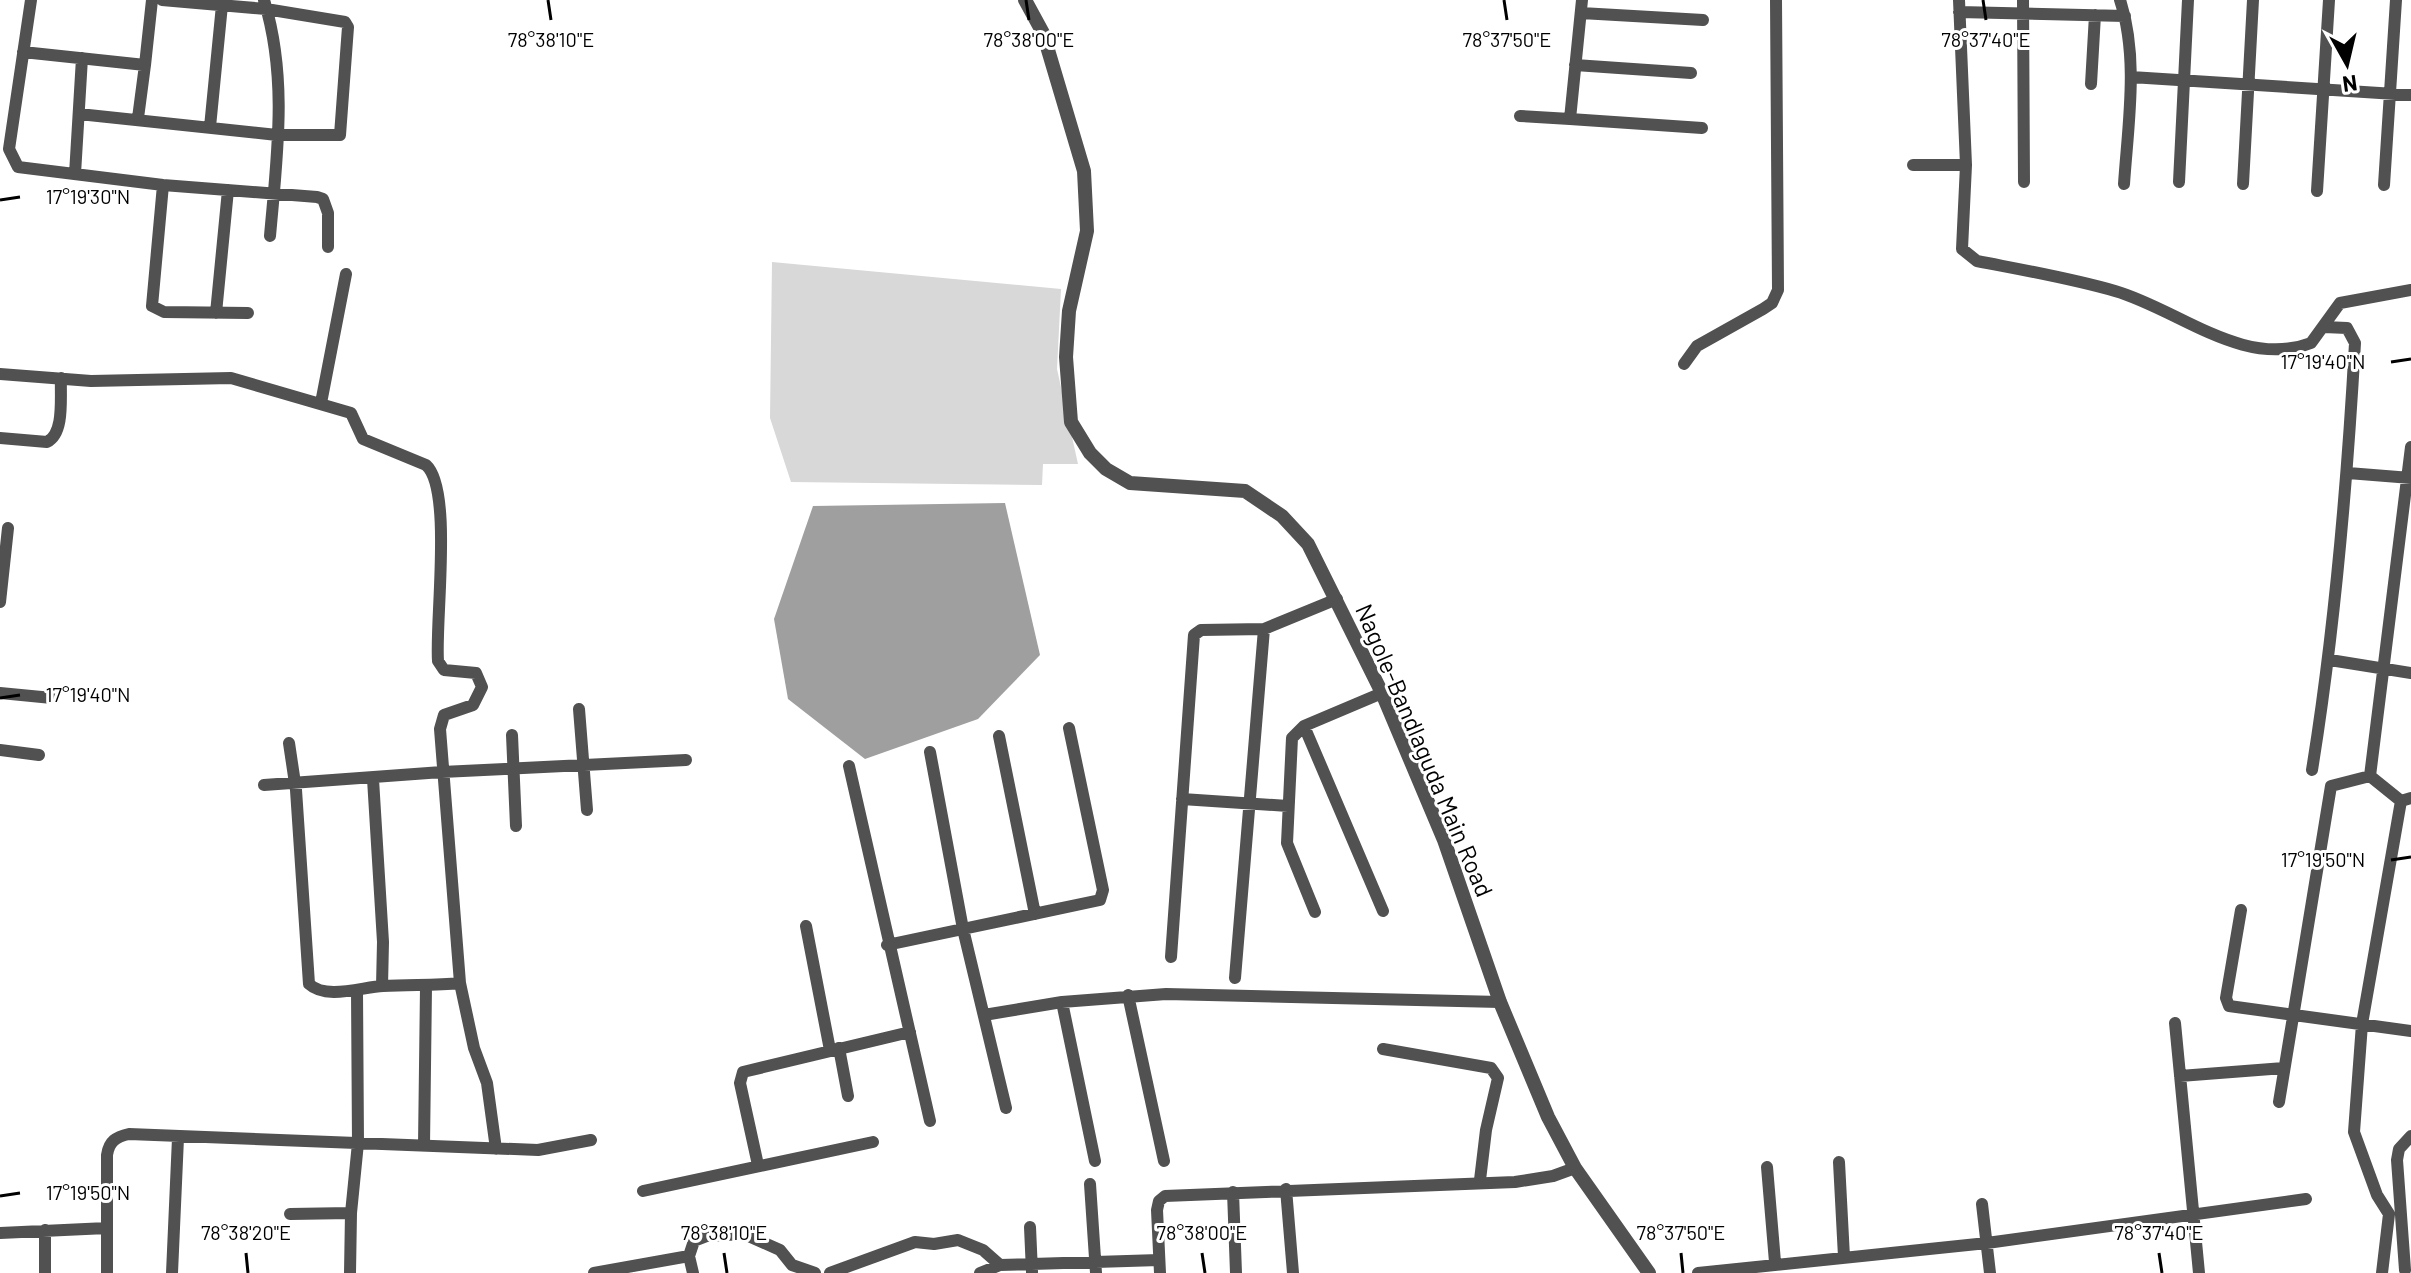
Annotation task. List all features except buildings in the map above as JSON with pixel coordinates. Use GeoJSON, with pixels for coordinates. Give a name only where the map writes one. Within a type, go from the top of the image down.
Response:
{"type":"FeatureCollection","features":[{"type":"Feature","properties":{"kind":"street"},"geometry":{"type":"LineString","coordinates":[[31,0],[9,149],[13,162],[29,171],[323,199],[328,213],[328,247]]}},
{"type":"Feature","properties":{"kind":"street"},"geometry":{"type":"LineString","coordinates":[[138,118],[152,0]]}},
{"type":"Feature","properties":{"kind":"street"},"geometry":{"type":"LineString","coordinates":[[79,114],[277,135],[340,135],[348,27],[339,19],[265,4],[222,5],[162,0]]}},
{"type":"Feature","properties":{"kind":"street","name":"Nagole-Bandlaguda Main Road"},"geometry":{"type":"LineString","coordinates":[[1025,0],[1043,33],[1084,171],[1087,231],[1069,311],[1066,357],[1067,403],[1080,439],[1106,469],[1130,483],[1180,489],[1222,487],[1245,491],[1265,502],[1308,544],[1382,693],[1444,840],[1500,1002],[1542,1103],[1575,1168],[1649,1273]]}},
{"type":"Feature","properties":{"kind":"street"},"geometry":{"type":"LineString","coordinates":[[1684,364],[1697,346],[1772,303],[1778,290],[1776,0]]}},
{"type":"Feature","properties":{"kind":"street"},"geometry":{"type":"LineString","coordinates":[[2085,0],[2090,14],[2091,84]]}},
{"type":"Feature","properties":{"kind":"street"},"geometry":{"type":"LineString","coordinates":[[2120,0],[2125,16],[2131,77],[2124,184]]}},
{"type":"Feature","properties":{"kind":"street"},"geometry":{"type":"LineString","coordinates":[[2179,182],[2188,0]]}},
{"type":"Feature","properties":{"kind":"street"},"geometry":{"type":"LineString","coordinates":[[2243,184],[2253,0]]}},
{"type":"Feature","properties":{"kind":"street"},"geometry":{"type":"LineString","coordinates":[[2317,191],[2329,0]]}},
{"type":"Feature","properties":{"kind":"street"},"geometry":{"type":"LineString","coordinates":[[2384,185],[2396,0]]}},
{"type":"Feature","properties":{"kind":"street"},"geometry":{"type":"LineString","coordinates":[[265,4],[276,44],[281,86],[270,236]]}},
{"type":"Feature","properties":{"kind":"street"},"geometry":{"type":"LineString","coordinates":[[210,127],[222,5]]}},
{"type":"Feature","properties":{"kind":"street"},"geometry":{"type":"LineString","coordinates":[[2125,16],[2023,7],[1959,6],[1966,165],[1962,249],[1977,261],[2118,292],[2226,338],[2271,351],[2311,343],[2340,303],[2411,290]]}},
{"type":"Feature","properties":{"kind":"street"},"geometry":{"type":"LineString","coordinates":[[1570,119],[1582,7],[1703,20]]}},
{"type":"Feature","properties":{"kind":"street"},"geometry":{"type":"LineString","coordinates":[[2023,7],[2024,182]]}},
{"type":"Feature","properties":{"kind":"street"},"geometry":{"type":"LineString","coordinates":[[23,52],[145,65]]}},
{"type":"Feature","properties":{"kind":"street"},"geometry":{"type":"LineString","coordinates":[[75,174],[82,58]]}},
{"type":"Feature","properties":{"kind":"street"},"geometry":{"type":"LineString","coordinates":[[1575,65],[1691,73]]}},
{"type":"Feature","properties":{"kind":"street"},"geometry":{"type":"LineString","coordinates":[[2131,77],[2411,95]]}},
{"type":"Feature","properties":{"kind":"street"},"geometry":{"type":"LineString","coordinates":[[1520,116],[1702,128]]}},
{"type":"Feature","properties":{"kind":"street"},"geometry":{"type":"LineString","coordinates":[[1913,165],[1966,165]]}},
{"type":"Feature","properties":{"kind":"street"},"geometry":{"type":"LineString","coordinates":[[163,185],[152,306],[164,312],[248,313]]}},
{"type":"Feature","properties":{"kind":"street"},"geometry":{"type":"LineString","coordinates":[[216,313],[228,190]]}},
{"type":"Feature","properties":{"kind":"street"},"geometry":{"type":"LineString","coordinates":[[321,403],[346,274]]}},
{"type":"Feature","properties":{"kind":"street"},"geometry":{"type":"LineString","coordinates":[[2312,770],[2330,660],[2348,473],[2354,335],[2347,328],[2324,327]]}},
{"type":"Feature","properties":{"kind":"street"},"geometry":{"type":"LineString","coordinates":[[0,374],[61,378],[231,378],[351,413],[363,439],[426,465],[437,478],[441,508],[438,661],[444,670],[476,673],[482,687],[473,705],[444,715],[441,720],[442,772],[460,983],[474,1048],[487,1083],[496,1149]]}},
{"type":"Feature","properties":{"kind":"street"},"geometry":{"type":"LineString","coordinates":[[0,438],[47,442],[53,439],[58,431],[61,378]]}},
{"type":"Feature","properties":{"kind":"street"},"geometry":{"type":"LineString","coordinates":[[2370,776],[2411,447]]}},
{"type":"Feature","properties":{"kind":"street"},"geometry":{"type":"LineString","coordinates":[[2348,473],[2409,478]]}},
{"type":"Feature","properties":{"kind":"street"},"geometry":{"type":"LineString","coordinates":[[0,602],[8,528]]}},
{"type":"Feature","properties":{"kind":"street"},"geometry":{"type":"LineString","coordinates":[[1171,957],[1194,635],[1201,630],[1264,629],[1337,599]]}},
{"type":"Feature","properties":{"kind":"street"},"geometry":{"type":"LineString","coordinates":[[1235,978],[1264,629]]}},
{"type":"Feature","properties":{"kind":"street"},"geometry":{"type":"LineString","coordinates":[[2330,660],[2411,673]]}},
{"type":"Feature","properties":{"kind":"street"},"geometry":{"type":"LineString","coordinates":[[0,693],[52,698]]}},
{"type":"Feature","properties":{"kind":"street"},"geometry":{"type":"LineString","coordinates":[[1315,912],[1290,852],[1288,806],[1292,738],[1304,726],[1382,693]]}},
{"type":"Feature","properties":{"kind":"street"},"geometry":{"type":"LineString","coordinates":[[579,709],[587,810]]}},
{"type":"Feature","properties":{"kind":"street"},"geometry":{"type":"LineString","coordinates":[[1304,726],[1383,911]]}},
{"type":"Feature","properties":{"kind":"street"},"geometry":{"type":"LineString","coordinates":[[887,945],[1092,902],[1103,895],[1069,728]]}},
{"type":"Feature","properties":{"kind":"street"},"geometry":{"type":"LineString","coordinates":[[512,735],[516,826]]}},
{"type":"Feature","properties":{"kind":"street"},"geometry":{"type":"LineString","coordinates":[[999,736],[1035,914]]}},
{"type":"Feature","properties":{"kind":"street"},"geometry":{"type":"LineString","coordinates":[[289,743],[309,984],[315,989],[357,991],[382,986],[426,987],[460,983]]}},
{"type":"Feature","properties":{"kind":"street"},"geometry":{"type":"LineString","coordinates":[[0,750],[39,755]]}},
{"type":"Feature","properties":{"kind":"street"},"geometry":{"type":"LineString","coordinates":[[930,752],[963,929],[1006,1108]]}},
{"type":"Feature","properties":{"kind":"street"},"geometry":{"type":"LineString","coordinates":[[264,785],[442,772],[686,760]]}},
{"type":"Feature","properties":{"kind":"street"},"geometry":{"type":"LineString","coordinates":[[849,766],[887,945],[930,1121]]}},
{"type":"Feature","properties":{"kind":"street"},"geometry":{"type":"LineString","coordinates":[[2279,1102],[2331,786],[2370,776],[2406,800],[2362,1024],[2354,1132],[2377,1195],[2389,1216]]}},
{"type":"Feature","properties":{"kind":"street"},"geometry":{"type":"LineString","coordinates":[[373,779],[383,942],[382,986]]}},
{"type":"Feature","properties":{"kind":"street"},"geometry":{"type":"LineString","coordinates":[[1182,799],[1288,806]]}},
{"type":"Feature","properties":{"kind":"street"},"geometry":{"type":"LineString","coordinates":[[2241,910],[2226,1001],[2232,1007],[2411,1031]]}},
{"type":"Feature","properties":{"kind":"street"},"geometry":{"type":"LineString","coordinates":[[806,926],[848,1096]]}},
{"type":"Feature","properties":{"kind":"street"},"geometry":{"type":"LineString","coordinates":[[424,1146],[426,987]]}},
{"type":"Feature","properties":{"kind":"street"},"geometry":{"type":"LineString","coordinates":[[350,1273],[351,1213],[358,1143],[357,991]]}},
{"type":"Feature","properties":{"kind":"street"},"geometry":{"type":"LineString","coordinates":[[984,1015],[1128,995],[1500,1002]]}},
{"type":"Feature","properties":{"kind":"street"},"geometry":{"type":"LineString","coordinates":[[1128,995],[1164,1161]]}},
{"type":"Feature","properties":{"kind":"street"},"geometry":{"type":"LineString","coordinates":[[1062,1002],[1095,1161]]}},
{"type":"Feature","properties":{"kind":"street"},"geometry":{"type":"LineString","coordinates":[[2175,1023],[2199,1273]]}},
{"type":"Feature","properties":{"kind":"street"},"geometry":{"type":"LineString","coordinates":[[758,1165],[740,1076],[748,1069],[910,1032]]}},
{"type":"Feature","properties":{"kind":"street"},"geometry":{"type":"LineString","coordinates":[[1383,1049],[1491,1068],[1498,1078],[1486,1130],[1480,1180]]}},
{"type":"Feature","properties":{"kind":"street"},"geometry":{"type":"LineString","coordinates":[[2180,1076],[2284,1068]]}},
{"type":"Feature","properties":{"kind":"street"},"geometry":{"type":"LineString","coordinates":[[107,1273],[107,1155],[112,1141],[129,1134],[538,1150],[591,1140]]}},
{"type":"Feature","properties":{"kind":"street"},"geometry":{"type":"LineString","coordinates":[[2399,1184],[2389,1216],[2381,1273],[2408,1270],[2399,1184],[2399,1149],[2411,1136]]}},
{"type":"Feature","properties":{"kind":"street"},"geometry":{"type":"LineString","coordinates":[[172,1273],[178,1138]]}},
{"type":"Feature","properties":{"kind":"street"},"geometry":{"type":"LineString","coordinates":[[643,1191],[873,1142]]}},
{"type":"Feature","properties":{"kind":"street"},"geometry":{"type":"LineString","coordinates":[[1839,1162],[1844,1257]]}},
{"type":"Feature","properties":{"kind":"street"},"geometry":{"type":"LineString","coordinates":[[1767,1167],[1775,1262]]}},
{"type":"Feature","properties":{"kind":"street"},"geometry":{"type":"LineString","coordinates":[[980,1273],[1000,1265],[1032,1269],[1159,1266],[1159,1201],[1165,1196],[1480,1180],[1515,1182],[1553,1176],[1575,1168]]}},
{"type":"Feature","properties":{"kind":"street"},"geometry":{"type":"LineString","coordinates":[[1090,1184],[1095,1268]]}},
{"type":"Feature","properties":{"kind":"street"},"geometry":{"type":"LineString","coordinates":[[1286,1189],[1293,1273]]}},
{"type":"Feature","properties":{"kind":"street"},"geometry":{"type":"LineString","coordinates":[[1233,1192],[1236,1273]]}},
{"type":"Feature","properties":{"kind":"street"},"geometry":{"type":"LineString","coordinates":[[1698,1273],[1775,1262],[1987,1243],[2306,1199]]}},
{"type":"Feature","properties":{"kind":"street"},"geometry":{"type":"LineString","coordinates":[[1982,1204],[1990,1273]]}},
{"type":"Feature","properties":{"kind":"street"},"geometry":{"type":"LineString","coordinates":[[290,1214],[351,1213]]}},
{"type":"Feature","properties":{"kind":"street"},"geometry":{"type":"LineString","coordinates":[[1030,1227],[1032,1269]]}},
{"type":"Feature","properties":{"kind":"street"},"geometry":{"type":"LineString","coordinates":[[0,1233],[107,1228]]}},
{"type":"Feature","properties":{"kind":"street"},"geometry":{"type":"LineString","coordinates":[[45,1230],[45,1273]]}},
{"type":"Feature","properties":{"kind":"street"},"geometry":{"type":"LineString","coordinates":[[693,1273],[689,1256],[694,1241],[707,1236],[744,1234],[780,1250],[792,1265],[815,1273]]}},
{"type":"Feature","properties":{"kind":"street"},"geometry":{"type":"LineString","coordinates":[[830,1273],[915,1242],[934,1244],[958,1240],[983,1250],[1000,1265]]}},
{"type":"Feature","properties":{"kind":"street"},"geometry":{"type":"LineString","coordinates":[[594,1273],[689,1256]]}},
{"type":"Feature","properties":{"kind":"shaded area"},"geometry":{"type":"Polygon","coordinates":[[[772,262],[1061,289],[1057,369],[1078,464],[1043,464],[1042,485],[791,482],[770,418],[772,262]]]}},
{"type":"Feature","properties":{"kind":"shaded area"},"geometry":{"type":"Polygon","coordinates":[[[1005,503],[1040,655],[978,719],[865,759],[788,699],[774,619],[813,506],[1005,503]]]}}]}
